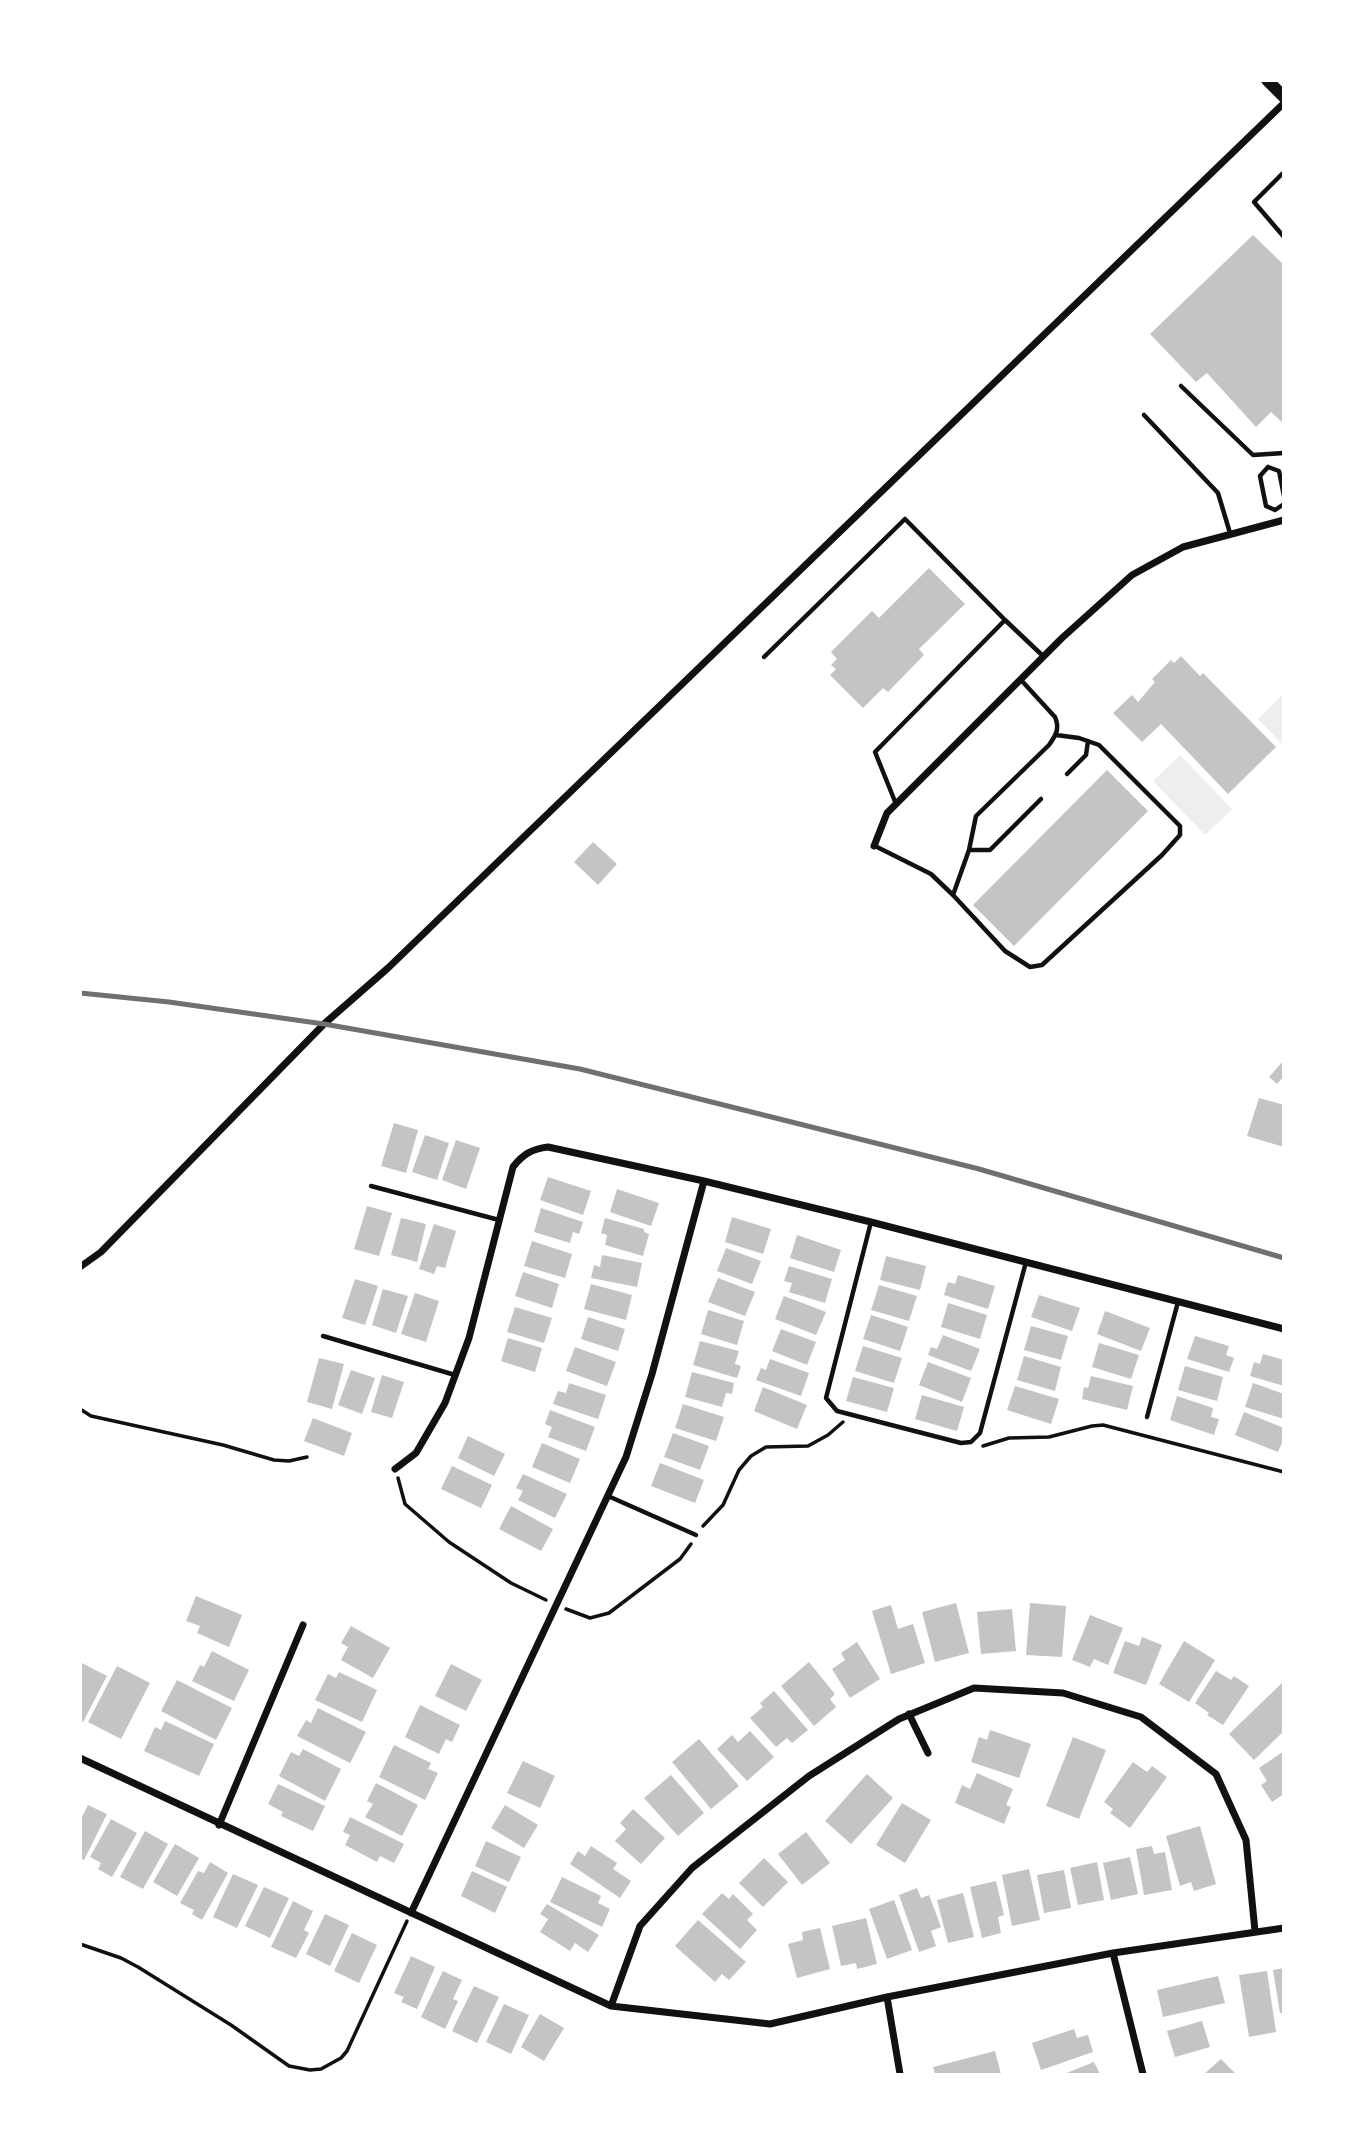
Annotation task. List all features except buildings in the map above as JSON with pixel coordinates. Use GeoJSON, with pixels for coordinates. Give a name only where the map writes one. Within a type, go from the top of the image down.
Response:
{"type":"FeatureCollection","features":[{"type":"Feature","properties":{"kind":"main road"},"geometry":{"type":"LineString","coordinates":[[1268,80],[1283,97]]}},
{"type":"Feature","properties":{"kind":"street"},"geometry":{"type":"LineString","coordinates":[[80,1267],[101,1252],[324,1024],[388,968],[1283,103]]}},
{"type":"Feature","properties":{"kind":"street"},"geometry":{"type":"LineString","coordinates":[[874,846],[887,813],[1043,657],[1132,575],[1183,547],[1281,520]]}},
{"type":"Feature","properties":{"kind":"street"},"geometry":{"type":"LineString","coordinates":[[395,1469],[416,1453],[445,1403],[469,1338],[513,1167],[526,1153],[537,1148],[548,1147],[704,1181],[1283,1329]]}},
{"type":"Feature","properties":{"kind":"street"},"geometry":{"type":"LineString","coordinates":[[411,1913],[626,1457],[652,1374],[704,1181]]}},
{"type":"Feature","properties":{"kind":"street"},"geometry":{"type":"LineString","coordinates":[[219,1825],[303,1625]]}},
{"type":"Feature","properties":{"kind":"street"},"geometry":{"type":"LineString","coordinates":[[611,2006],[640,1926],[692,1868],[808,1776],[909,1714],[974,1688],[1063,1693],[1142,1717],[1216,1774],[1246,1839],[1255,1931]]}},
{"type":"Feature","properties":{"kind":"street"},"geometry":{"type":"LineString","coordinates":[[909,1714],[928,1754]]}},
{"type":"Feature","properties":{"kind":"street"},"geometry":{"type":"LineString","coordinates":[[80,1758],[611,2006],[770,2024],[887,1997],[1113,1953],[1283,1928]]}},
{"type":"Feature","properties":{"kind":"street"},"geometry":{"type":"LineString","coordinates":[[1113,1953],[1143,2074]]}},
{"type":"Feature","properties":{"kind":"street"},"geometry":{"type":"LineString","coordinates":[[887,1997],[900,2074]]}},
{"type":"Feature","properties":{"kind":"lane"},"geometry":{"type":"LineString","coordinates":[[1283,176],[1282,174],[1254,202],[1283,237]]}},
{"type":"Feature","properties":{"kind":"lane"},"geometry":{"type":"LineString","coordinates":[[1181,386],[1254,455],[1283,453]]}},
{"type":"Feature","properties":{"kind":"lane"},"geometry":{"type":"LineString","coordinates":[[1144,415],[1218,493],[1230,533]]}},
{"type":"Feature","properties":{"kind":"lane"},"geometry":{"type":"LineString","coordinates":[[1267,454],[1268,467],[1259,476],[1266,506],[1275,510],[1281,520]]}},
{"type":"Feature","properties":{"kind":"lane"},"geometry":{"type":"LineString","coordinates":[[1268,467],[1279,471],[1283,496]]}},
{"type":"Feature","properties":{"kind":"lane"},"geometry":{"type":"LineString","coordinates":[[1275,510],[1283,504]]}},
{"type":"Feature","properties":{"kind":"lane"},"geometry":{"type":"LineString","coordinates":[[764,657],[905,519],[1043,657]]}},
{"type":"Feature","properties":{"kind":"lane"},"geometry":{"type":"LineString","coordinates":[[896,804],[875,752],[1005,620]]}},
{"type":"Feature","properties":{"kind":"lane"},"geometry":{"type":"LineString","coordinates":[[953,895],[969,850],[976,816],[1056,735],[1058,724],[1055,717],[1020,680]]}},
{"type":"Feature","properties":{"kind":"lane"},"geometry":{"type":"LineString","coordinates":[[874,846],[932,874],[1011,956],[1030,967],[1042,965],[1180,835],[1180,827],[1099,745],[1056,735]]}},
{"type":"Feature","properties":{"kind":"lane"},"geometry":{"type":"LineString","coordinates":[[1067,774],[1086,755],[1088,741]]}},
{"type":"Feature","properties":{"kind":"lane"},"geometry":{"type":"LineString","coordinates":[[969,850],[990,850],[1041,799]]}},
{"type":"Feature","properties":{"kind":"lane"},"geometry":{"type":"LineString","coordinates":[[371,1185],[500,1220]]}},
{"type":"Feature","properties":{"kind":"lane"},"geometry":{"type":"LineString","coordinates":[[871,1222],[826,1398],[832,1408],[961,1443],[971,1442],[980,1433],[1026,1262]]}},
{"type":"Feature","properties":{"kind":"lane"},"geometry":{"type":"LineString","coordinates":[[1147,1417],[1178,1302]]}},
{"type":"Feature","properties":{"kind":"lane"},"geometry":{"type":"LineString","coordinates":[[323,1336],[455,1375]]}},
{"type":"Feature","properties":{"kind":"lane"},"geometry":{"type":"LineString","coordinates":[[607,1496],[696,1535]]}},
{"type":"Feature","properties":{"kind":"path"},"geometry":{"type":"LineString","coordinates":[[80,1411],[91,1416],[274,1460],[289,1461],[307,1457]]}},
{"type":"Feature","properties":{"kind":"path"},"geometry":{"type":"LineString","coordinates":[[395,1469],[405,1504],[449,1542],[511,1583],[584,1617],[597,1618],[609,1613],[680,1559],[696,1535],[723,1505],[739,1470],[751,1456],[766,1447],[808,1446],[828,1435],[850,1414]]}},
{"type":"Feature","properties":{"kind":"path"},"geometry":{"type":"LineString","coordinates":[[971,1442],[984,1446],[1009,1438],[1049,1437],[1103,1425],[1283,1472]]}},
{"type":"Feature","properties":{"kind":"path"},"geometry":{"type":"LineString","coordinates":[[80,1944],[138,1967],[231,2025],[289,2066],[321,2069],[332,2064],[347,2051],[411,1913]]}},
{"type":"Feature","properties":{"kind":"shaded area"},"geometry":{"type":"Polygon","coordinates":[[[1283,694],[1283,745],[1258,719],[1283,694]]]}},
{"type":"Feature","properties":{"kind":"shaded area"},"geometry":{"type":"Polygon","coordinates":[[[1180,755],[1232,809],[1205,835],[1153,781],[1180,755]]]}},
{"type":"Feature","properties":{"kind":"railway"},"geometry":{"type":"LineString","coordinates":[[80,993],[169,1002],[324,1024],[580,1069],[979,1169],[1284,1258]]}}]}
